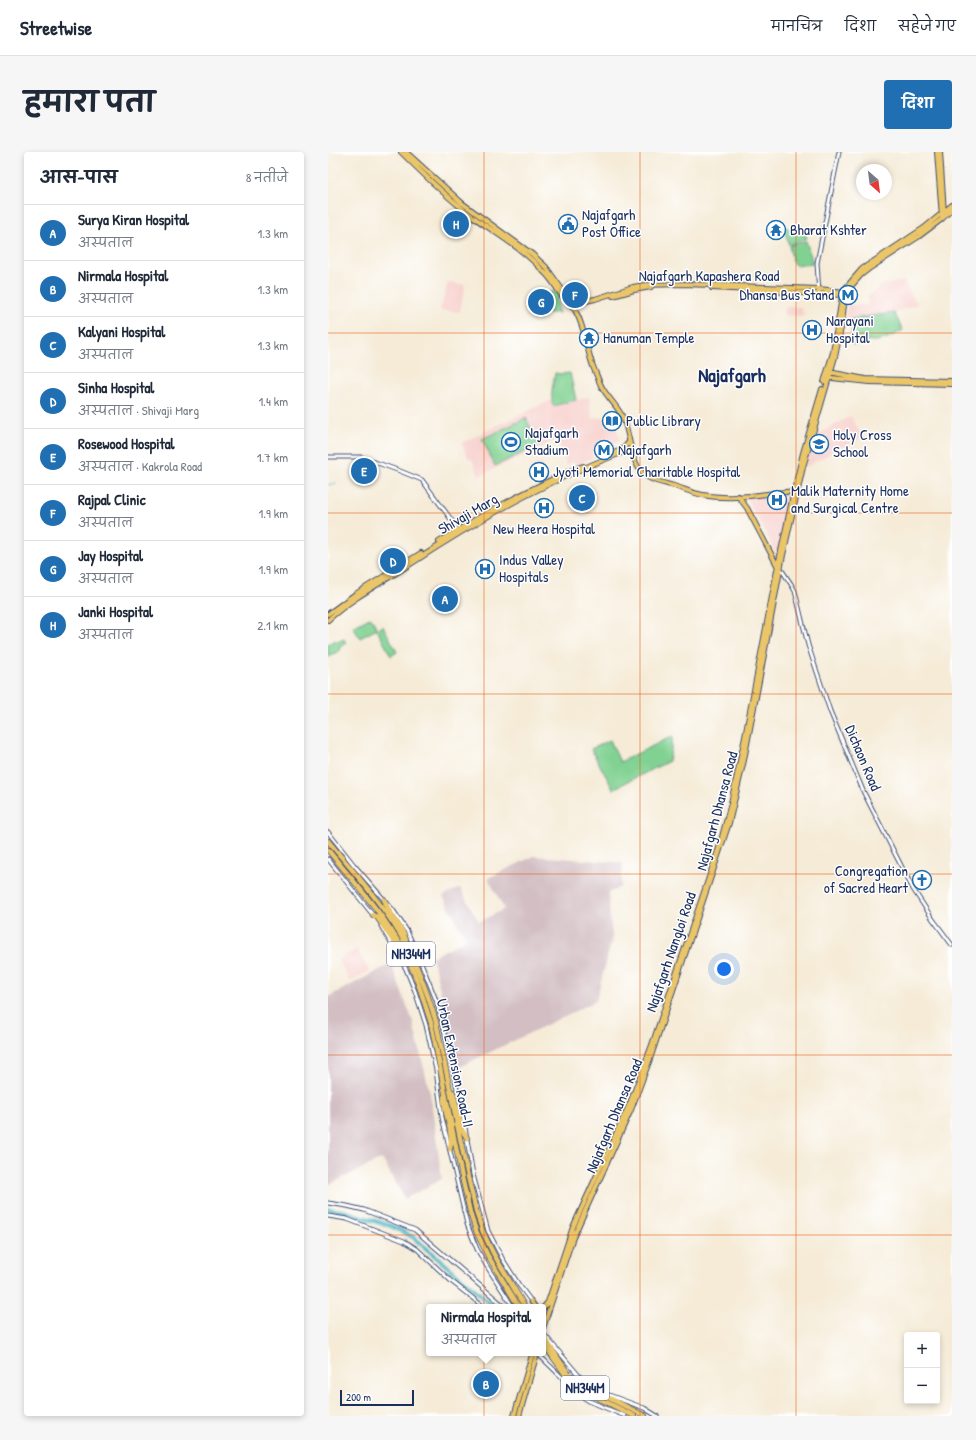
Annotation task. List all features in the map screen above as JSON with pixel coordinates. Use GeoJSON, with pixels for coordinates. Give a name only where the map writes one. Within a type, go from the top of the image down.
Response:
{"type":"FeatureCollection","features":[{"type":"Feature","properties":{"kind":"highway","name":"Urban Extension Road-II"},"geometry":{"type":"LineString","coordinates":[[328,841],[372,895],[392,923],[405,949],[425,1002],[433,1031],[467,1199],[477,1233],[488,1256],[517,1304]]}},
{"type":"Feature","properties":{"kind":"highway","name":"Urban Extension Road-II"},"geometry":{"type":"LineString","coordinates":[[328,850],[373,905],[405,949],[420,973],[436,1022],[472,1198],[483,1232],[493,1253],[523,1304]]}},
{"type":"Feature","properties":{"kind":"highway"},"geometry":{"type":"LineString","coordinates":[[373,915],[377,917],[398,949],[405,949],[406,938],[387,908],[384,899]]}},
{"type":"Feature","properties":{"kind":"highway"},"geometry":{"type":"LineString","coordinates":[[444,1087],[444,1105],[452,1142],[450,1150]]}},
{"type":"Feature","properties":{"kind":"highway"},"geometry":{"type":"LineString","coordinates":[[450,1087],[455,1097],[462,1130],[467,1138]]}},
{"type":"Feature","properties":{"kind":"highway","name":"NH344M"},"geometry":{"type":"LineString","coordinates":[[546,1339],[568,1372],[582,1386],[645,1416]]}},
{"type":"Feature","properties":{"kind":"highway","name":"NH344M"},"geometry":{"type":"LineString","coordinates":[[546,1347],[565,1374],[578,1388],[634,1416]]}},
{"type":"Feature","properties":{"kind":"main road"},"geometry":{"type":"LineString","coordinates":[[401,152],[431,182],[466,212],[525,253],[545,273],[567,301],[577,306],[646,288],[684,286],[819,291],[844,294]]}},
{"type":"Feature","properties":{"kind":"main road"},"geometry":{"type":"LineString","coordinates":[[406,152],[462,203],[546,267],[573,304],[590,358],[603,389],[625,422],[632,452],[641,471],[647,477],[654,481],[703,495],[713,496],[738,496],[796,491]]}},
{"type":"Feature","properties":{"kind":"main road"},"geometry":{"type":"LineString","coordinates":[[937,152],[943,216]]}},
{"type":"Feature","properties":{"kind":"main road"},"geometry":{"type":"LineString","coordinates":[[940,152],[943,216]]}},
{"type":"Feature","properties":{"kind":"main road"},"geometry":{"type":"LineString","coordinates":[[943,216],[952,205]]}},
{"type":"Feature","properties":{"kind":"main road"},"geometry":{"type":"LineString","coordinates":[[779,567],[796,491],[828,374],[844,294],[858,273],[866,266],[952,209]]}},
{"type":"Feature","properties":{"kind":"main road"},"geometry":{"type":"LineString","coordinates":[[828,374],[865,379],[952,380]]}},
{"type":"Feature","properties":{"kind":"main road"},"geometry":{"type":"LineString","coordinates":[[824,388],[830,378],[869,382],[952,384]]}},
{"type":"Feature","properties":{"kind":"main road","name":"Shivaji Marg"},"geometry":{"type":"LineString","coordinates":[[328,614],[354,594],[457,530],[517,496],[622,450],[629,442]]}},
{"type":"Feature","properties":{"kind":"main road","name":"Shivaji Marg"},"geometry":{"type":"LineString","coordinates":[[328,620],[355,599],[458,533],[545,484],[624,452],[632,452]]}},
{"type":"Feature","properties":{"kind":"main road","name":"Dichaon Road"},"geometry":{"type":"LineString","coordinates":[[738,496],[747,508],[779,567]]}},
{"type":"Feature","properties":{"kind":"main road","name":"Najafgarh Nangloi Road"},"geometry":{"type":"LineString","coordinates":[[546,1304],[576,1222],[629,1108],[651,1053],[719,848],[731,803],[746,734],[773,588],[779,567]]}},
{"type":"Feature","properties":{"kind":"main road","name":"Najafgarh Dhansa Road"},"geometry":{"type":"LineString","coordinates":[[702,901],[723,845],[734,804],[779,567]]}},
{"type":"Feature","properties":{"kind":"main road"},"geometry":{"type":"LineString","coordinates":[[546,1315],[561,1266]]}},
{"type":"Feature","properties":{"kind":"main road"},"geometry":{"type":"LineString","coordinates":[[514,1416],[532,1356]]}},
{"type":"Feature","properties":{"kind":"main road"},"geometry":{"type":"LineString","coordinates":[[519,1416],[536,1356]]}},
{"type":"Feature","properties":{"kind":"street"},"geometry":{"type":"LineString","coordinates":[[819,291],[817,263],[839,152]]}},
{"type":"Feature","properties":{"kind":"street"},"geometry":{"type":"LineString","coordinates":[[328,457],[361,457],[422,480],[453,522],[457,530]]}},
{"type":"Feature","properties":{"kind":"street","name":"Dichaon Road"},"geometry":{"type":"LineString","coordinates":[[779,567],[792,584],[795,591],[808,644],[830,711],[864,793],[913,890],[952,945]]}},
{"type":"Feature","properties":{"kind":"street"},"geometry":{"type":"LineString","coordinates":[[328,832],[393,910],[407,931],[420,960],[436,1000],[448,1045],[473,1175],[488,1231],[502,1258],[531,1301]]}},
{"type":"Feature","properties":{"kind":"street"},"geometry":{"type":"LineString","coordinates":[[328,859],[373,915],[406,969],[430,1040],[442,1116],[467,1224],[477,1249],[511,1304]]}},
{"type":"Feature","properties":{"kind":"street"},"geometry":{"type":"LineString","coordinates":[[328,1203],[364,1210],[415,1230],[501,1304]]}},
{"type":"Feature","properties":{"kind":"street"},"geometry":{"type":"LineString","coordinates":[[328,1216],[347,1219],[404,1241],[417,1249],[452,1281],[480,1304]]}},
{"type":"Feature","properties":{"kind":"street"},"geometry":{"type":"LineString","coordinates":[[486,1265],[502,1258]]}},
{"type":"Feature","properties":{"kind":"street"},"geometry":{"type":"LineString","coordinates":[[517,1304],[527,1296]]}},
{"type":"Feature","properties":{"kind":"street"},"geometry":{"type":"LineString","coordinates":[[546,1337],[581,1378],[590,1386],[608,1395],[644,1408],[657,1416]]}},
{"type":"Feature","properties":{"kind":"street"},"geometry":{"type":"LineString","coordinates":[[539,1356],[581,1396],[624,1416]]}},
{"type":"Feature","properties":{"kind":"shaded area"},"geometry":{"type":"Polygon","coordinates":[[[904,281],[917,304],[894,313],[846,319],[847,305],[868,305],[867,298],[882,285],[904,281]]]}},
{"type":"Feature","properties":{"kind":"shaded area"},"geometry":{"type":"Polygon","coordinates":[[[448,282],[465,285],[460,312],[440,310],[448,282]]]}},
{"type":"Feature","properties":{"kind":"shaded area"},"geometry":{"type":"Polygon","coordinates":[[[785,307],[802,307],[804,316],[784,315],[785,307]]]}},
{"type":"Feature","properties":{"kind":"shaded area"},"geometry":{"type":"Polygon","coordinates":[[[589,397],[592,418],[605,417],[606,427],[616,426],[620,441],[591,453],[593,458],[575,466],[573,461],[566,465],[558,439],[479,476],[472,459],[469,459],[461,443],[551,400],[553,406],[589,397]]]}},
{"type":"Feature","properties":{"kind":"shaded area"},"geometry":{"type":"Polygon","coordinates":[[[851,416],[862,437],[805,467],[813,437],[851,416]]]}},
{"type":"Feature","properties":{"kind":"shaded area","name":"Jyoti Memorial Charitable Hospital"},"geometry":{"type":"Polygon","coordinates":[[[542,464],[546,477],[533,483],[531,479],[535,477],[532,467],[542,464]]]}},
{"type":"Feature","properties":{"kind":"shaded area"},"geometry":{"type":"Polygon","coordinates":[[[793,493],[778,555],[776,555],[765,531],[752,510],[747,497],[793,493]]]}},
{"type":"Feature","properties":{"kind":"shaded area"},"geometry":{"type":"Polygon","coordinates":[[[534,856],[623,863],[621,887],[608,893],[612,939],[596,1001],[459,1067],[432,957],[466,939],[443,896],[460,888],[479,922],[504,909],[488,878],[534,856]]]}},
{"type":"Feature","properties":{"kind":"shaded area"},"geometry":{"type":"Polygon","coordinates":[[[357,949],[369,971],[350,982],[338,959],[357,949]]]}},
{"type":"Feature","properties":{"kind":"shaded area"},"geometry":{"type":"Polygon","coordinates":[[[391,964],[412,1019],[430,1093],[442,1179],[405,1199],[382,1159],[328,1185],[328,997],[391,964]]]}},
{"type":"Feature","properties":{"kind":"green space"},"geometry":{"type":"Polygon","coordinates":[[[783,227],[798,233],[805,233],[807,238],[789,245],[783,227]]]}},
{"type":"Feature","properties":{"kind":"green space"},"geometry":{"type":"Polygon","coordinates":[[[806,241],[813,263],[795,265],[793,263],[789,246],[806,241]]]}},
{"type":"Feature","properties":{"kind":"green space"},"geometry":{"type":"Polygon","coordinates":[[[547,293],[560,293],[562,297],[556,299],[559,313],[548,313],[548,303],[545,300],[547,293]]]}},
{"type":"Feature","properties":{"kind":"green space"},"geometry":{"type":"Polygon","coordinates":[[[894,313],[903,330],[881,340],[867,340],[867,342],[852,345],[850,319],[894,313]]]}},
{"type":"Feature","properties":{"kind":"green space"},"geometry":{"type":"Polygon","coordinates":[[[555,373],[570,373],[576,400],[553,406],[552,394],[555,373]]]}},
{"type":"Feature","properties":{"kind":"green space","name":"Najafgarh Stadium"},"geometry":{"type":"Polygon","coordinates":[[[526,418],[539,445],[495,466],[482,439],[526,418]]]}},
{"type":"Feature","properties":{"kind":"green space"},"geometry":{"type":"Polygon","coordinates":[[[371,617],[377,629],[360,638],[353,627],[371,617]]]}},
{"type":"Feature","properties":{"kind":"green space"},"geometry":{"type":"Polygon","coordinates":[[[383,626],[397,652],[391,656],[377,630],[383,626]]]}},
{"type":"Feature","properties":{"kind":"green space"},"geometry":{"type":"Polygon","coordinates":[[[344,639],[346,643],[339,648],[341,650],[328,657],[328,644],[335,640],[337,642],[344,639]]]}},
{"type":"Feature","properties":{"kind":"green space"},"geometry":{"type":"Polygon","coordinates":[[[673,736],[669,761],[613,789],[591,749],[610,740],[620,762],[673,736]]]}},
{"type":"Feature","properties":{"kind":"waterway"},"geometry":{"type":"LineString","coordinates":[[328,485],[336,483]]}},
{"type":"Feature","properties":{"kind":"waterway"},"geometry":{"type":"LineString","coordinates":[[328,1209],[346,1212],[391,1226],[413,1237],[491,1304]]}},
{"type":"Feature","properties":{"kind":"waterway"},"geometry":{"type":"LineString","coordinates":[[546,1351],[550,1355]]}},
{"type":"Feature","properties":{"kind":"place","name":"Janki Hospital"},"geometry":{"type":"Point","coordinates":[456,224]}},
{"type":"Feature","properties":{"kind":"place","name":"Najafgarh Post Office"},"geometry":{"type":"Point","coordinates":[568,224]}},
{"type":"Feature","properties":{"kind":"place","name":"Bharat Kshter"},"geometry":{"type":"Point","coordinates":[776,230]}},
{"type":"Feature","properties":{"kind":"place","name":"Rajpal Clinic"},"geometry":{"type":"Point","coordinates":[575,295]}},
{"type":"Feature","properties":{"kind":"place","name":"Dhansa Bus Stand"},"geometry":{"type":"Point","coordinates":[848,295]}},
{"type":"Feature","properties":{"kind":"place","name":"Jay Hospital"},"geometry":{"type":"Point","coordinates":[541,302]}},
{"type":"Feature","properties":{"kind":"place","name":"Narayani Hospital"},"geometry":{"type":"Point","coordinates":[812,330]}},
{"type":"Feature","properties":{"kind":"place","name":"Hanuman Temple"},"geometry":{"type":"Point","coordinates":[589,338]}},
{"type":"Feature","properties":{"kind":"place","name":"Public Library"},"geometry":{"type":"Point","coordinates":[612,421]}},
{"type":"Feature","properties":{"kind":"place","name":"Najafgarh Stadium"},"geometry":{"type":"Point","coordinates":[511,442]}},
{"type":"Feature","properties":{"kind":"place","name":"Holy Cross School"},"geometry":{"type":"Point","coordinates":[819,444]}},
{"type":"Feature","properties":{"kind":"place","name":"Najafgarh"},"geometry":{"type":"Point","coordinates":[604,450]}},
{"type":"Feature","properties":{"kind":"place","name":"Rosewood Hospital"},"geometry":{"type":"Point","coordinates":[364,471]}},
{"type":"Feature","properties":{"kind":"place","name":"Jyoti Memorial Charitable Hospital"},"geometry":{"type":"Point","coordinates":[539,472]}},
{"type":"Feature","properties":{"kind":"place","name":"Kalyani Hospital"},"geometry":{"type":"Point","coordinates":[582,498]}},
{"type":"Feature","properties":{"kind":"place","name":"Malik Maternity Home and Surgical Centre"},"geometry":{"type":"Point","coordinates":[777,500]}},
{"type":"Feature","properties":{"kind":"place","name":"New Heera Hospital"},"geometry":{"type":"Point","coordinates":[544,508]}},
{"type":"Feature","properties":{"kind":"place","name":"Sinha Hospital"},"geometry":{"type":"Point","coordinates":[393,561]}},
{"type":"Feature","properties":{"kind":"place","name":"Indus Valley Hospitals"},"geometry":{"type":"Point","coordinates":[485,569]}},
{"type":"Feature","properties":{"kind":"place","name":"Surya Kiran Hospital"},"geometry":{"type":"Point","coordinates":[445,599]}},
{"type":"Feature","properties":{"kind":"place","name":"Congregation of Sacred Heart"},"geometry":{"type":"Point","coordinates":[922,880]}},
{"type":"Feature","properties":{"kind":"place","name":"Nirmala Hospital"},"geometry":{"type":"Point","coordinates":[486,1384]}},
{"type":"Feature","properties":{"kind":"district","name":"Najafgarh"},"geometry":{"type":"Point","coordinates":[732,375]}}]}
